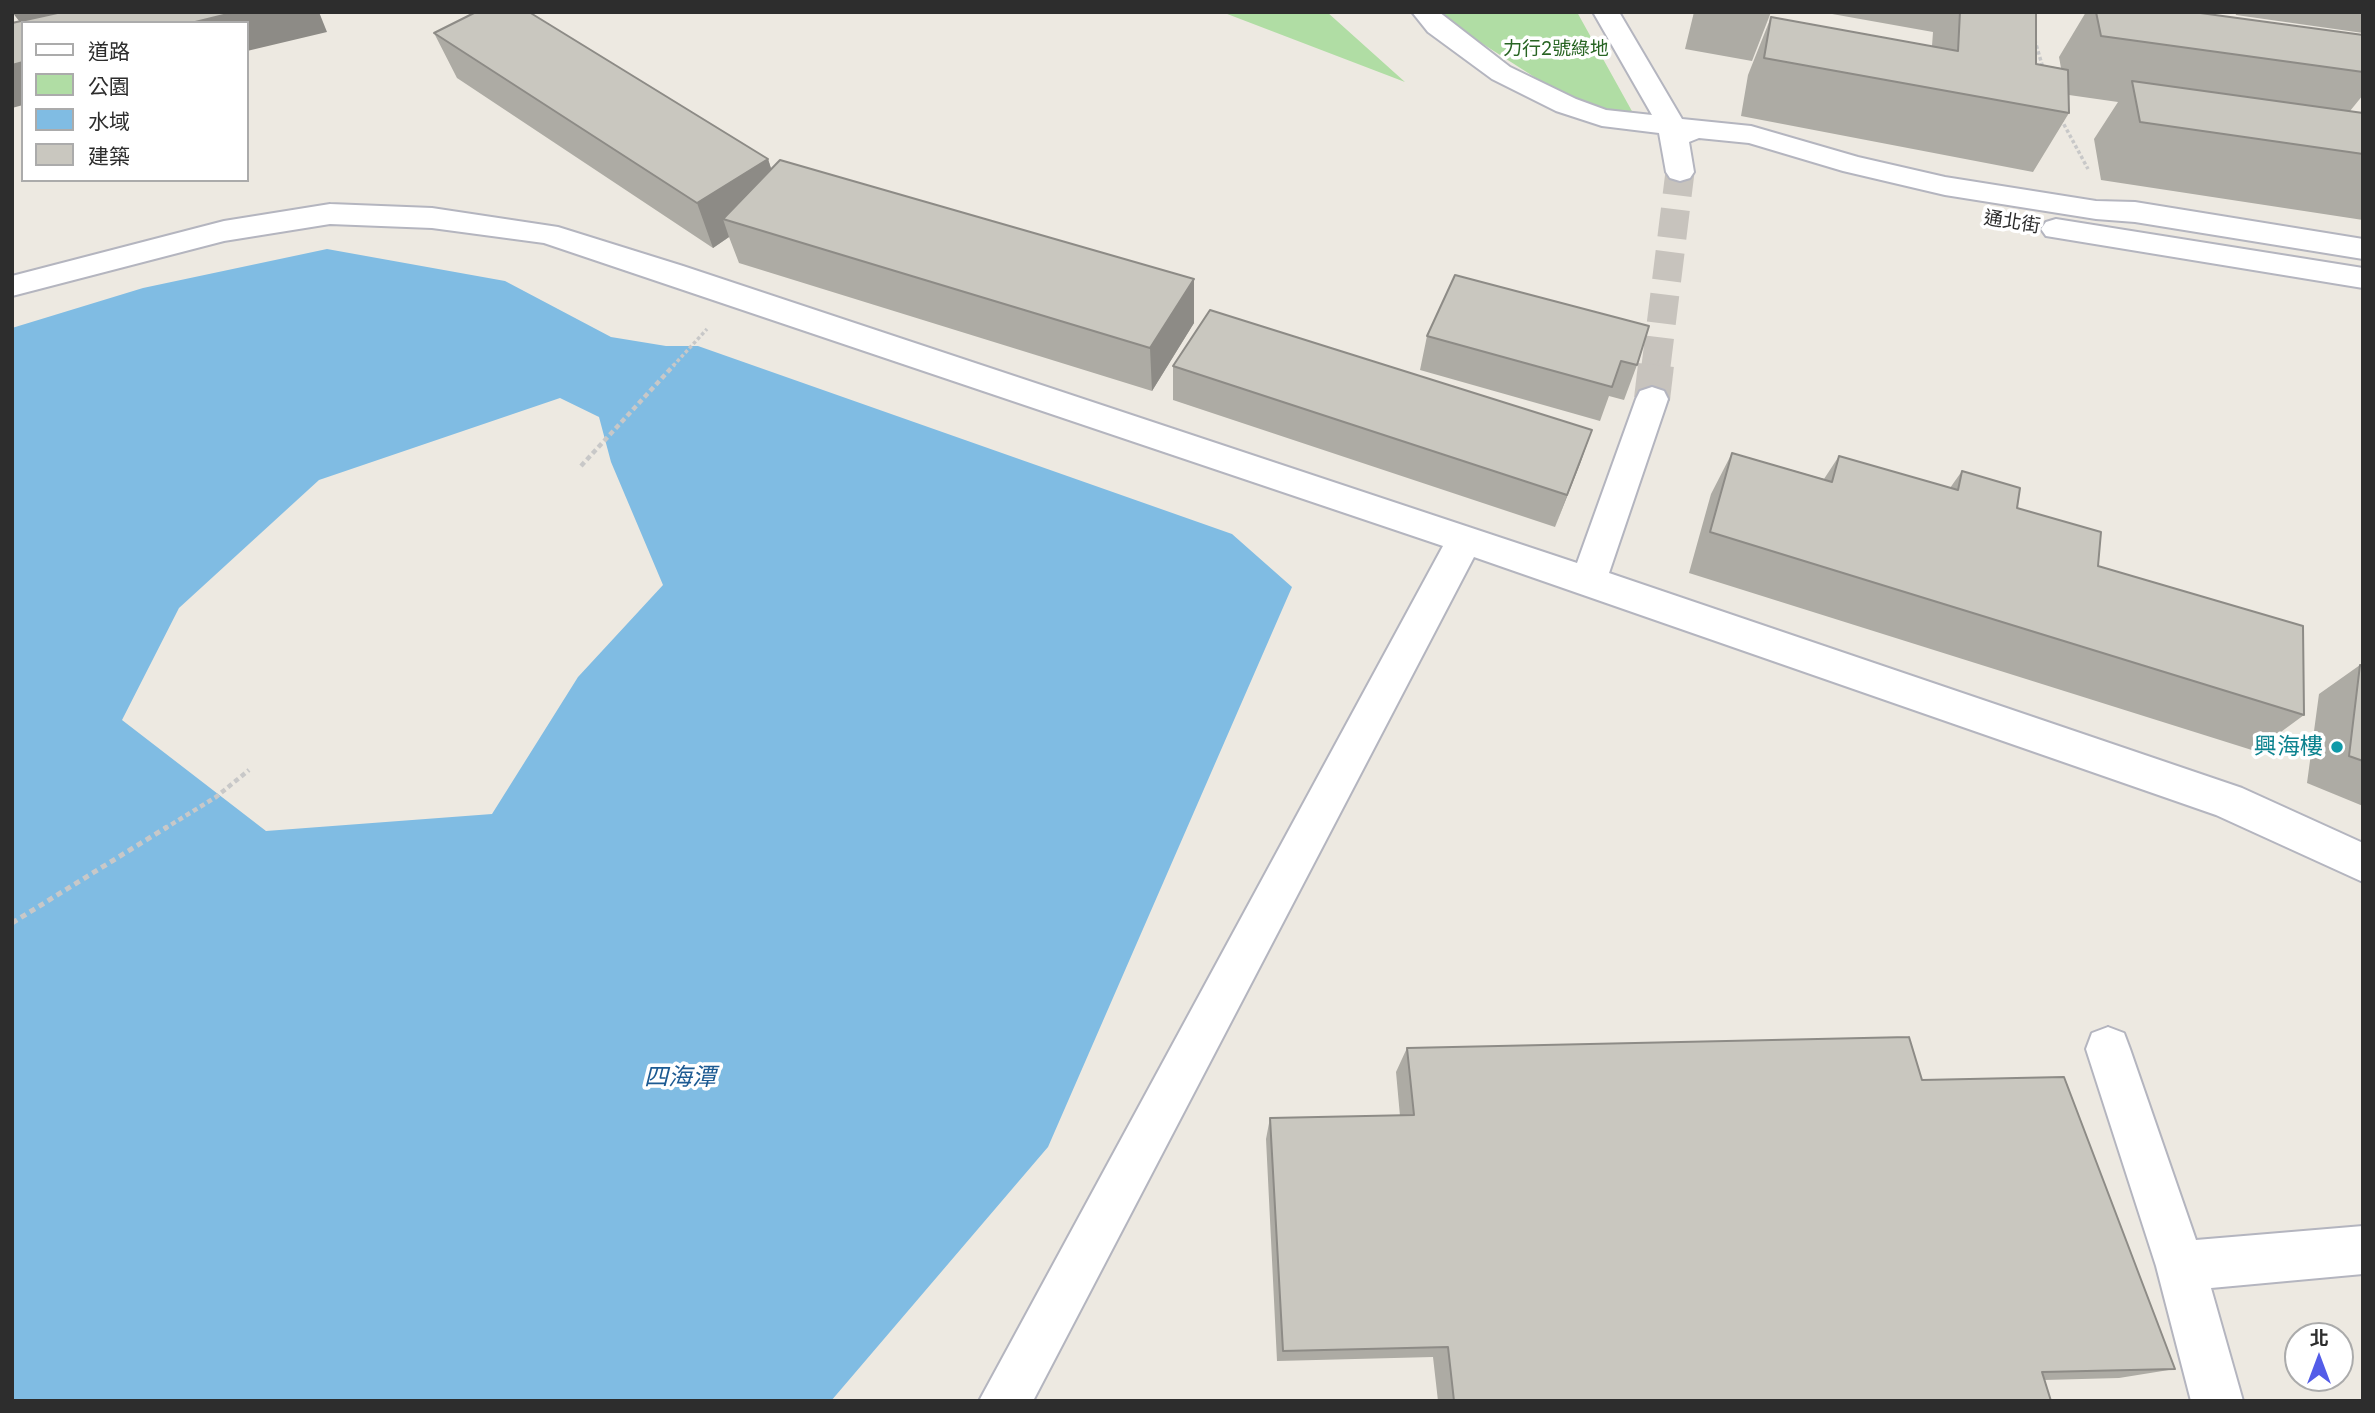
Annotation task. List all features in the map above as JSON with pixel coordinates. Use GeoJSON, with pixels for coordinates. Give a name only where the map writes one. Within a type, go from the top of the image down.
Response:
{"type":"FeatureCollection","features":[{"type":"Feature","properties":{"kind":"street"},"geometry":{"type":"LineString","coordinates":[[1425,12],[1437,26],[1501,73],[1566,105],[1602,117],[1672,126]]}},
{"type":"Feature","properties":{"kind":"street"},"geometry":{"type":"LineString","coordinates":[[1606,12],[1672,126],[1680,172]]}},
{"type":"Feature","properties":{"kind":"street","name":"通北街"},"geometry":{"type":"LineString","coordinates":[[1672,126],[1751,135],[1853,165],[1945,186],[2096,210],[2135,212],[2363,249]]}},
{"type":"Feature","properties":{"kind":"street","name":"通北街"},"geometry":{"type":"LineString","coordinates":[[1672,126],[1722,151],[1873,195],[1942,211],[2363,278]]}},
{"type":"Feature","properties":{"kind":"street"},"geometry":{"type":"LineString","coordinates":[[12,286],[224,231],[330,214],[432,218],[547,234],[738,295],[1464,541],[1588,580],[2228,801],[2363,863]]}},
{"type":"Feature","properties":{"kind":"street"},"geometry":{"type":"LineString","coordinates":[[1588,580],[1652,399]]}},
{"type":"Feature","properties":{"kind":"street"},"geometry":{"type":"LineString","coordinates":[[1005,1401],[1464,541]]}},
{"type":"Feature","properties":{"kind":"street"},"geometry":{"type":"LineString","coordinates":[[2108,1049],[2180,1266],[2217,1401]]}},
{"type":"Feature","properties":{"kind":"street"},"geometry":{"type":"LineString","coordinates":[[2180,1266],[2363,1250]]}},
{"type":"Feature","properties":{"kind":"path"},"geometry":{"type":"LineString","coordinates":[[2028,31],[2035,35],[2044,74]]}},
{"type":"Feature","properties":{"kind":"path"},"geometry":{"type":"LineString","coordinates":[[2056,111],[2092,175],[2096,210]]}},
{"type":"Feature","properties":{"kind":"path"},"geometry":{"type":"LineString","coordinates":[[581,466],[738,295]]}},
{"type":"Feature","properties":{"kind":"path"},"geometry":{"type":"LineString","coordinates":[[12,923],[216,797],[249,770]]}},
{"type":"Feature","properties":{"kind":"green space"},"geometry":{"type":"Polygon","coordinates":[[[1222,12],[1327,12],[1405,82],[1222,12]]]}},
{"type":"Feature","properties":{"kind":"green space","name":"力行2號綠地"},"geometry":{"type":"Polygon","coordinates":[[[1433,12],[1577,12],[1633,113],[1605,109],[1553,89],[1433,12]]]}},
{"type":"Feature","properties":{"kind":"water","name":"四海潭"},"geometry":{"type":"Polygon","coordinates":[[[327,249],[505,281],[611,337],[666,346],[698,346],[1232,534],[1292,587],[1048,1147],[831,1401],[12,1401],[12,328],[143,288],[327,249]],[[560,398],[319,480],[179,608],[122,720],[266,831],[492,814],[578,677],[663,585],[611,462],[599,417],[560,398]]]}},
{"type":"Feature","properties":{"kind":"building"},"geometry":{"type":"Polygon","coordinates":[[[62,12],[236,12],[199,21],[21,21],[62,12]]]}},
{"type":"Feature","properties":{"kind":"building"},"geometry":{"type":"Polygon","coordinates":[[[476,12],[529,12],[768,159],[697,203],[434,33],[476,12]]]}},
{"type":"Feature","properties":{"kind":"building"},"geometry":{"type":"Polygon","coordinates":[[[1960,12],[2036,12],[2036,64],[2068,70],[2069,113],[1764,58],[1771,17],[1958,51],[1960,12]]]}},
{"type":"Feature","properties":{"kind":"building"},"geometry":{"type":"Polygon","coordinates":[[[2096,12],[2193,12],[2363,35],[2363,72],[2101,36],[2096,12]]]}},
{"type":"Feature","properties":{"kind":"building"},"geometry":{"type":"Polygon","coordinates":[[[21,21],[21,63],[12,65],[12,23],[21,21]]]}},
{"type":"Feature","properties":{"kind":"building"},"geometry":{"type":"Polygon","coordinates":[[[2132,81],[2363,113],[2363,154],[2140,122],[2132,81]]]}},
{"type":"Feature","properties":{"kind":"building"},"geometry":{"type":"Polygon","coordinates":[[[780,160],[1194,279],[1150,348],[723,219],[780,160]]]}},
{"type":"Feature","properties":{"kind":"building"},"geometry":{"type":"Polygon","coordinates":[[[1455,275],[1649,326],[1637,365],[1621,361],[1612,387],[1427,336],[1455,275]]]}},
{"type":"Feature","properties":{"kind":"building"},"geometry":{"type":"Polygon","coordinates":[[[1210,310],[1592,430],[1567,495],[1173,366],[1210,310]]]}},
{"type":"Feature","properties":{"kind":"building"},"geometry":{"type":"Polygon","coordinates":[[[1732,453],[1832,482],[1839,456],[1958,490],[1962,471],[2020,488],[2017,508],[2101,532],[2098,566],[2303,626],[2304,715],[1710,532],[1732,453]]]}},
{"type":"Feature","properties":{"kind":"building"},"geometry":{"type":"Polygon","coordinates":[[[2360,665],[2363,666],[2363,761],[2349,756],[2360,665]]]}},
{"type":"Feature","properties":{"kind":"building"},"geometry":{"type":"Polygon","coordinates":[[[1909,1037],[1922,1080],[2064,1077],[2175,1369],[2042,1372],[2051,1401],[1454,1401],[1448,1347],[1283,1351],[1270,1118],[1414,1115],[1407,1048],[1909,1037]]]}},
{"type":"Feature","properties":{"kind":"tunnel"},"geometry":{"type":"LineString","coordinates":[[1656,366],[1680,172]]}},
{"type":"Feature","properties":{"kind":"tunnel"},"geometry":{"type":"LineString","coordinates":[[1652,399],[1656,365]]}},
{"type":"Feature","properties":{"kind":"place","name":"興海樓"},"geometry":{"type":"Point","coordinates":[2337,747]}}]}
